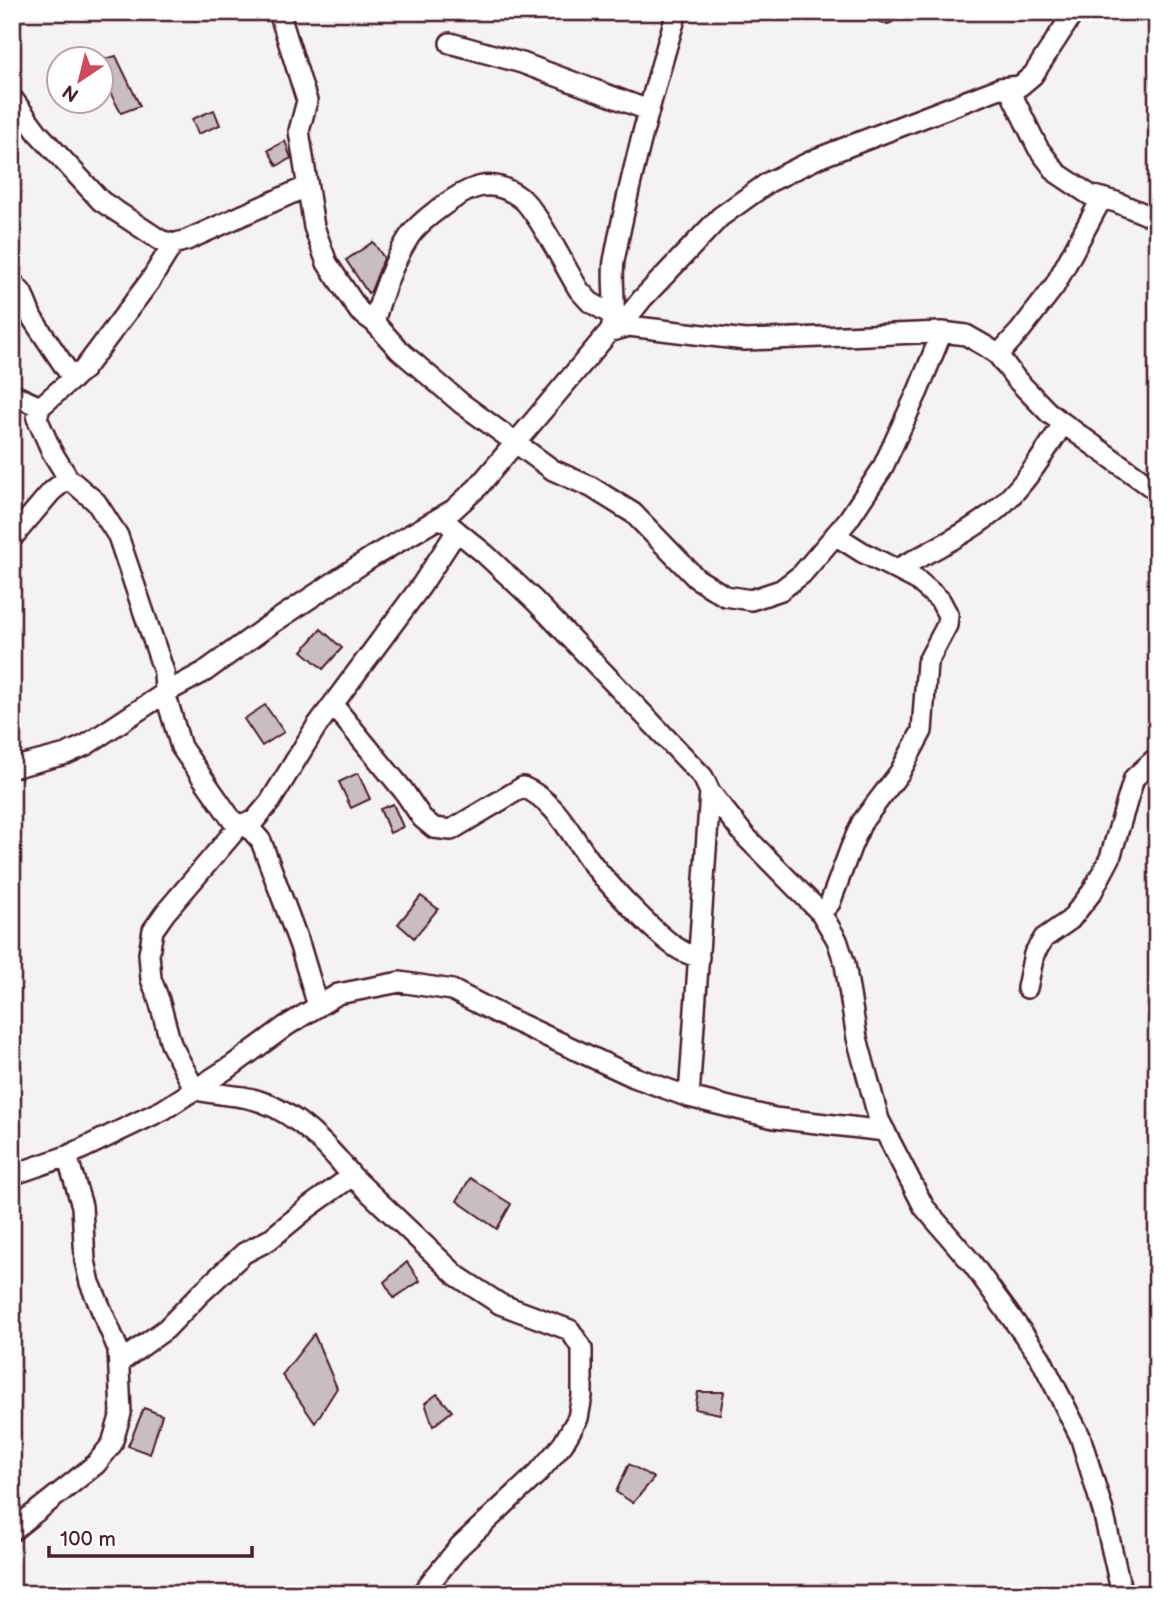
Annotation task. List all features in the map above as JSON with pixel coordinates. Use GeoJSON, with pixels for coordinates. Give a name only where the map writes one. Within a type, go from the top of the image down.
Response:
{"type":"FeatureCollection","features":[{"type":"Feature","properties":{"kind":"street"},"geometry":{"type":"LineString","coordinates":[[279,12],[307,101],[299,131],[314,227],[327,263],[359,311],[374,322],[399,350],[461,403],[553,470],[591,487],[633,513],[696,578],[725,596],[751,600],[781,590],[802,574],[835,535],[883,469],[942,332]]}},
{"type":"Feature","properties":{"kind":"street"},"geometry":{"type":"LineString","coordinates":[[614,325],[614,264],[648,110],[677,12]]}},
{"type":"Feature","properties":{"kind":"street"},"geometry":{"type":"LineString","coordinates":[[12,768],[66,754],[86,745],[165,693],[204,672],[372,557],[453,510],[478,487],[614,325],[720,217],[769,182],[818,159],[1000,88],[1020,86],[1033,75],[1074,12]]}},
{"type":"Feature","properties":{"kind":"street"},"geometry":{"type":"LineString","coordinates":[[450,43],[522,63],[648,110]]}},
{"type":"Feature","properties":{"kind":"street"},"geometry":{"type":"LineString","coordinates":[[1008,87],[1038,148],[1057,173],[1090,195],[1157,219]]}},
{"type":"Feature","properties":{"kind":"street"},"geometry":{"type":"LineString","coordinates":[[12,98],[38,133],[102,201],[160,240],[173,244],[306,187]]}},
{"type":"Feature","properties":{"kind":"street"},"geometry":{"type":"LineString","coordinates":[[374,322],[384,290],[409,237],[463,190],[484,186],[500,187],[524,200],[579,290],[614,325],[745,340],[942,332],[966,335],[998,355],[1033,397],[1063,424],[1157,492]]}},
{"type":"Feature","properties":{"kind":"street"},"geometry":{"type":"LineString","coordinates":[[998,355],[1054,287],[1102,198]]}},
{"type":"Feature","properties":{"kind":"street"},"geometry":{"type":"LineString","coordinates":[[173,244],[84,369],[40,407],[37,418],[52,452],[68,478],[96,502],[118,536],[164,672],[165,693],[181,747],[232,820],[243,824],[261,841],[300,946],[318,1006]]}},
{"type":"Feature","properties":{"kind":"street"},"geometry":{"type":"LineString","coordinates":[[12,282],[22,293],[32,318],[73,379]]}},
{"type":"Feature","properties":{"kind":"street"},"geometry":{"type":"LineString","coordinates":[[12,394],[40,407]]}},
{"type":"Feature","properties":{"kind":"street"},"geometry":{"type":"LineString","coordinates":[[897,569],[955,538],[1002,505],[1028,476],[1063,424]]}},
{"type":"Feature","properties":{"kind":"street"},"geometry":{"type":"LineString","coordinates":[[12,538],[51,492],[68,478]]}},
{"type":"Feature","properties":{"kind":"street"},"geometry":{"type":"LineString","coordinates":[[441,518],[485,554],[534,601],[650,720],[704,778],[710,792],[745,836],[821,914],[837,940],[845,964],[857,1038],[870,1094],[885,1132],[924,1207],[971,1262],[1040,1357],[1080,1436],[1103,1511],[1122,1594]]}},
{"type":"Feature","properties":{"kind":"street"},"geometry":{"type":"LineString","coordinates":[[195,1090],[171,1044],[151,979],[149,954],[153,930],[243,824],[254,821],[270,802],[316,727],[421,586],[457,531]]}},
{"type":"Feature","properties":{"kind":"street"},"geometry":{"type":"LineString","coordinates":[[821,914],[830,903],[862,822],[900,772],[922,731],[927,663],[947,625],[948,615],[940,600],[917,580],[835,535]]}},
{"type":"Feature","properties":{"kind":"street"},"geometry":{"type":"LineString","coordinates":[[332,705],[396,781],[422,818],[434,828],[451,830],[512,792],[523,787],[534,791],[552,807],[595,866],[654,928],[682,952],[699,957]]}},
{"type":"Feature","properties":{"kind":"street"},"geometry":{"type":"LineString","coordinates":[[1027,988],[1034,954],[1044,939],[1070,920],[1092,892],[1110,858],[1134,778],[1157,757]]}},
{"type":"Feature","properties":{"kind":"street"},"geometry":{"type":"LineString","coordinates":[[689,1097],[710,792]]}},
{"type":"Feature","properties":{"kind":"street"},"geometry":{"type":"LineString","coordinates":[[261,841],[270,802]]}},
{"type":"Feature","properties":{"kind":"street"},"geometry":{"type":"LineString","coordinates":[[12,1175],[67,1156],[163,1110],[338,994],[400,982],[452,990],[634,1077],[689,1097],[774,1118],[885,1132]]}},
{"type":"Feature","properties":{"kind":"street"},"geometry":{"type":"LineString","coordinates":[[195,1090],[229,1097],[244,1097],[289,1114],[457,1276],[500,1304],[570,1330],[582,1349],[582,1396],[578,1418],[562,1444],[537,1474],[460,1546],[421,1594]]}},
{"type":"Feature","properties":{"kind":"street"},"geometry":{"type":"LineString","coordinates":[[12,1531],[96,1464],[112,1444],[121,1413],[118,1349],[90,1283],[85,1261],[82,1206],[67,1156]]}},
{"type":"Feature","properties":{"kind":"street"},"geometry":{"type":"LineString","coordinates":[[120,1362],[166,1329],[244,1252],[269,1240],[352,1175]]}},
{"type":"Feature","properties":{"kind":"building"},"geometry":{"type":"Polygon","coordinates":[[[116,56],[140,106],[121,113],[116,104],[116,56]]]}},
{"type":"Feature","properties":{"kind":"building"},"geometry":{"type":"Polygon","coordinates":[[[214,110],[220,125],[198,134],[192,119],[214,110]]]}},
{"type":"Feature","properties":{"kind":"building"},"geometry":{"type":"Polygon","coordinates":[[[285,141],[291,158],[277,166],[268,150],[285,141]]]}},
{"type":"Feature","properties":{"kind":"building"},"geometry":{"type":"Polygon","coordinates":[[[373,242],[384,258],[368,293],[346,260],[373,242]]]}},
{"type":"Feature","properties":{"kind":"building"},"geometry":{"type":"Polygon","coordinates":[[[321,629],[342,648],[323,669],[302,651],[321,629]]]}},
{"type":"Feature","properties":{"kind":"building"},"geometry":{"type":"Polygon","coordinates":[[[265,705],[284,732],[262,746],[244,719],[265,705]]]}},
{"type":"Feature","properties":{"kind":"building"},"geometry":{"type":"Polygon","coordinates":[[[358,773],[370,799],[351,808],[339,782],[358,773]]]}},
{"type":"Feature","properties":{"kind":"building"},"geometry":{"type":"Polygon","coordinates":[[[393,804],[403,827],[390,833],[380,809],[393,804]]]}},
{"type":"Feature","properties":{"kind":"building"},"geometry":{"type":"Polygon","coordinates":[[[421,896],[438,909],[414,938],[398,924],[421,896]]]}},
{"type":"Feature","properties":{"kind":"building"},"geometry":{"type":"Polygon","coordinates":[[[470,1178],[511,1204],[497,1229],[457,1201],[470,1178]]]}},
{"type":"Feature","properties":{"kind":"building"},"geometry":{"type":"Polygon","coordinates":[[[407,1262],[420,1281],[394,1298],[384,1282],[407,1262]]]}},
{"type":"Feature","properties":{"kind":"building"},"geometry":{"type":"Polygon","coordinates":[[[314,1334],[337,1388],[315,1423],[282,1375],[314,1334]]]}},
{"type":"Feature","properties":{"kind":"building"},"geometry":{"type":"Polygon","coordinates":[[[698,1392],[724,1392],[720,1414],[695,1409],[698,1392]]]}},
{"type":"Feature","properties":{"kind":"building"},"geometry":{"type":"Polygon","coordinates":[[[437,1394],[452,1411],[433,1426],[425,1403],[437,1394]]]}},
{"type":"Feature","properties":{"kind":"building"},"geometry":{"type":"Polygon","coordinates":[[[144,1408],[162,1415],[150,1454],[128,1446],[144,1408]]]}},
{"type":"Feature","properties":{"kind":"building"},"geometry":{"type":"Polygon","coordinates":[[[629,1464],[654,1478],[633,1503],[616,1492],[629,1464]]]}}]}
